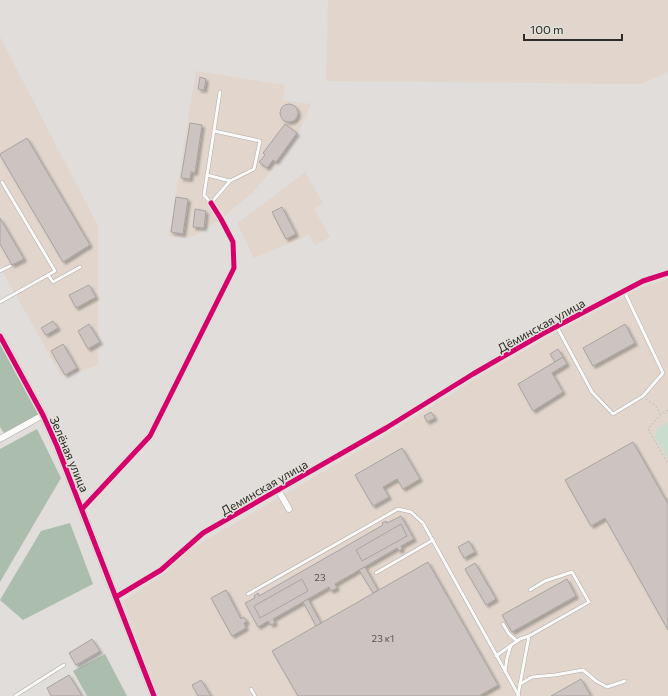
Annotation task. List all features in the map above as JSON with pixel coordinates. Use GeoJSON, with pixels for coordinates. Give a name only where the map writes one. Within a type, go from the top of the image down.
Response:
{"type":"FeatureCollection","features":[{"type":"Feature","properties":{"kind":"street"},"geometry":{"type":"LineString","coordinates":[[82,509],[150,436],[234,268],[233,242],[211,203]]}},
{"type":"Feature","properties":{"kind":"street","name":"Дёминская улица"},"geometry":{"type":"LineString","coordinates":[[428,402],[557,326],[643,281],[668,273]]}},
{"type":"Feature","properties":{"kind":"street","name":"Зелёная улица"},"geometry":{"type":"LineString","coordinates":[[0,336],[44,415],[58,446],[154,696]]}},
{"type":"Feature","properties":{"kind":"street","name":"Деминская улица"},"geometry":{"type":"LineString","coordinates":[[116,597],[161,570],[203,534],[428,402]]}},
{"type":"Feature","properties":{"kind":"street"},"geometry":{"type":"LineString","coordinates":[[0,439],[44,415]]}},
{"type":"Feature","properties":{"kind":"street"},"geometry":{"type":"LineString","coordinates":[[278,490],[284,503],[289,509]]}},
{"type":"Feature","properties":{"kind":"lane"},"geometry":{"type":"LineString","coordinates":[[214,131],[260,141],[254,169],[230,181],[211,203],[204,195],[220,92]]}},
{"type":"Feature","properties":{"kind":"lane"},"geometry":{"type":"LineString","coordinates":[[207,175],[230,181]]}},
{"type":"Feature","properties":{"kind":"lane"},"geometry":{"type":"LineString","coordinates":[[0,302],[55,271],[2,182]]}},
{"type":"Feature","properties":{"kind":"lane"},"geometry":{"type":"LineString","coordinates":[[0,271],[10,266]]}},
{"type":"Feature","properties":{"kind":"lane"},"geometry":{"type":"LineString","coordinates":[[48,275],[53,282],[80,267]]}},
{"type":"Feature","properties":{"kind":"lane"},"geometry":{"type":"LineString","coordinates":[[557,326],[592,392],[613,414],[643,396],[663,373],[624,291]]}},
{"type":"Feature","properties":{"kind":"lane"},"geometry":{"type":"LineString","coordinates":[[248,594],[398,509],[411,512],[423,523],[433,540],[518,696]]}},
{"type":"Feature","properties":{"kind":"lane"},"geometry":{"type":"LineString","coordinates":[[376,573],[433,540]]}},
{"type":"Feature","properties":{"kind":"lane"},"geometry":{"type":"LineString","coordinates":[[496,656],[520,639],[529,636],[589,602],[572,572],[545,581],[530,590]]}},
{"type":"Feature","properties":{"kind":"lane"},"geometry":{"type":"LineString","coordinates":[[503,624],[509,634],[517,641]]}},
{"type":"Feature","properties":{"kind":"lane"},"geometry":{"type":"LineString","coordinates":[[518,696],[529,636]]}},
{"type":"Feature","properties":{"kind":"lane"},"geometry":{"type":"LineString","coordinates":[[505,670],[506,658],[511,645]]}},
{"type":"Feature","properties":{"kind":"lane"},"geometry":{"type":"LineString","coordinates":[[15,696],[64,665]]}},
{"type":"Feature","properties":{"kind":"lane"},"geometry":{"type":"LineString","coordinates":[[520,684],[532,677],[583,670],[596,681],[607,686],[625,681]]}},
{"type":"Feature","properties":{"kind":"lane"},"geometry":{"type":"LineString","coordinates":[[251,689],[255,696]]}},
{"type":"Feature","properties":{"kind":"path"},"geometry":{"type":"LineString","coordinates":[[643,396],[656,406],[660,414]]}},
{"type":"Feature","properties":{"kind":"path"},"geometry":{"type":"LineString","coordinates":[[668,410],[660,414],[648,429],[668,464]]}},
{"type":"Feature","properties":{"kind":"shaded area"},"geometry":{"type":"Polygon","coordinates":[[[328,0],[668,0],[668,72],[640,84],[326,81],[328,0]]]}},
{"type":"Feature","properties":{"kind":"shaded area"},"geometry":{"type":"Polygon","coordinates":[[[0,37],[98,226],[98,365],[62,377],[0,267],[0,37]]]}},
{"type":"Feature","properties":{"kind":"shaded area"},"geometry":{"type":"Polygon","coordinates":[[[196,71],[285,85],[283,100],[311,104],[298,134],[276,165],[252,193],[221,219],[196,235],[186,238],[169,236],[196,71]]]}},
{"type":"Feature","properties":{"kind":"shaded area"},"geometry":{"type":"Polygon","coordinates":[[[305,172],[323,203],[314,209],[330,237],[315,245],[309,235],[254,258],[237,223],[305,172]]]}},
{"type":"Feature","properties":{"kind":"shaded area"},"geometry":{"type":"Polygon","coordinates":[[[668,279],[668,696],[159,696],[123,601],[164,574],[176,560],[194,545],[196,546],[389,433],[546,338],[645,286],[668,279]]]}},
{"type":"Feature","properties":{"kind":"green space"},"geometry":{"type":"Polygon","coordinates":[[[0,336],[43,415],[6,436],[0,427],[0,336]]]}},
{"type":"Feature","properties":{"kind":"green space"},"geometry":{"type":"Polygon","coordinates":[[[668,422],[668,459],[655,438],[658,428],[668,422]]]}},
{"type":"Feature","properties":{"kind":"green space"},"geometry":{"type":"Polygon","coordinates":[[[37,429],[61,478],[0,582],[0,449],[37,429]]]}},
{"type":"Feature","properties":{"kind":"green space"},"geometry":{"type":"Polygon","coordinates":[[[70,523],[93,584],[23,620],[0,600],[41,531],[70,523]]]}},
{"type":"Feature","properties":{"kind":"green space"},"geometry":{"type":"Polygon","coordinates":[[[105,654],[127,696],[87,696],[73,671],[105,654]]]}},
{"type":"Feature","properties":{"kind":"building"},"geometry":{"type":"Polygon","coordinates":[[[200,77],[206,79],[204,90],[198,89],[200,77]]]}},
{"type":"Feature","properties":{"kind":"building"},"geometry":{"type":"Polygon","coordinates":[[[289,104],[295,107],[298,113],[295,119],[289,122],[283,119],[280,113],[283,107],[289,104]]]}},
{"type":"Feature","properties":{"kind":"building"},"geometry":{"type":"Polygon","coordinates":[[[190,123],[202,125],[195,173],[191,172],[190,179],[181,178],[190,123]]]}},
{"type":"Feature","properties":{"kind":"building"},"geometry":{"type":"Polygon","coordinates":[[[285,124],[297,133],[276,162],[273,160],[267,168],[259,162],[265,155],[263,153],[285,124]]]}},
{"type":"Feature","properties":{"kind":"building"},"geometry":{"type":"Polygon","coordinates":[[[27,138],[90,245],[63,262],[0,155],[27,138]]]}},
{"type":"Feature","properties":{"kind":"building"},"geometry":{"type":"Polygon","coordinates":[[[176,197],[188,199],[183,234],[171,232],[176,197]]]}},
{"type":"Feature","properties":{"kind":"building"},"geometry":{"type":"Polygon","coordinates":[[[282,207],[296,234],[286,239],[272,212],[282,207]]]}},
{"type":"Feature","properties":{"kind":"building"},"geometry":{"type":"Polygon","coordinates":[[[195,209],[206,211],[204,228],[193,227],[195,209]]]}},
{"type":"Feature","properties":{"kind":"building"},"geometry":{"type":"Polygon","coordinates":[[[0,218],[24,259],[12,265],[0,244],[0,218]]]}},
{"type":"Feature","properties":{"kind":"building"},"geometry":{"type":"Polygon","coordinates":[[[89,285],[96,297],[76,308],[69,295],[89,285]]]}},
{"type":"Feature","properties":{"kind":"building"},"geometry":{"type":"Polygon","coordinates":[[[53,321],[58,328],[46,335],[41,328],[53,321]]]}},
{"type":"Feature","properties":{"kind":"building"},"geometry":{"type":"Polygon","coordinates":[[[89,324],[100,342],[88,349],[78,331],[89,324]]]}},
{"type":"Feature","properties":{"kind":"building"},"geometry":{"type":"Polygon","coordinates":[[[625,324],[635,343],[593,366],[583,348],[625,324]]]}},
{"type":"Feature","properties":{"kind":"building"},"geometry":{"type":"Polygon","coordinates":[[[63,344],[77,368],[65,375],[51,351],[63,344]]]}},
{"type":"Feature","properties":{"kind":"building"},"geometry":{"type":"Polygon","coordinates":[[[558,349],[563,357],[555,362],[550,354],[558,349]]]}},
{"type":"Feature","properties":{"kind":"building"},"geometry":{"type":"Polygon","coordinates":[[[563,357],[567,364],[552,373],[563,392],[533,411],[518,384],[563,357]]]}},
{"type":"Feature","properties":{"kind":"building"},"geometry":{"type":"Polygon","coordinates":[[[431,412],[435,418],[427,422],[424,416],[431,412]]]}},
{"type":"Feature","properties":{"kind":"building"},"geometry":{"type":"Polygon","coordinates":[[[633,442],[668,504],[668,630],[605,518],[591,526],[565,480],[633,442]]]}},
{"type":"Feature","properties":{"kind":"building"},"geometry":{"type":"Polygon","coordinates":[[[402,448],[420,479],[403,489],[397,479],[383,487],[389,497],[373,506],[355,475],[402,448]]]}},
{"type":"Feature","properties":{"kind":"building"},"geometry":{"type":"Polygon","coordinates":[[[401,516],[414,539],[401,546],[402,549],[399,551],[397,548],[335,584],[337,588],[331,591],[329,587],[273,619],[275,623],[271,625],[268,621],[258,627],[245,603],[255,598],[254,596],[258,593],[259,596],[383,525],[382,523],[386,521],[387,523],[401,516]]]}},
{"type":"Feature","properties":{"kind":"building"},"geometry":{"type":"Polygon","coordinates":[[[401,524],[407,536],[362,561],[356,550],[401,524]]]}},
{"type":"Feature","properties":{"kind":"building"},"geometry":{"type":"Polygon","coordinates":[[[469,541],[475,552],[464,558],[458,547],[469,541]]]}},
{"type":"Feature","properties":{"kind":"building"},"geometry":{"type":"Polygon","coordinates":[[[428,562],[498,685],[479,696],[298,696],[272,651],[428,562]]]}},
{"type":"Feature","properties":{"kind":"building"},"geometry":{"type":"Polygon","coordinates":[[[475,563],[496,599],[486,605],[465,569],[475,563]]]}},
{"type":"Feature","properties":{"kind":"building"},"geometry":{"type":"Polygon","coordinates":[[[365,567],[378,590],[373,593],[359,570],[365,567]]]}},
{"type":"Feature","properties":{"kind":"building"},"geometry":{"type":"Polygon","coordinates":[[[302,579],[308,591],[260,618],[254,606],[302,579]]]}},
{"type":"Feature","properties":{"kind":"building"},"geometry":{"type":"Polygon","coordinates":[[[567,579],[576,596],[512,632],[502,615],[567,579]]]}},
{"type":"Feature","properties":{"kind":"building"},"geometry":{"type":"Polygon","coordinates":[[[226,590],[241,619],[244,617],[247,622],[244,623],[246,628],[232,636],[211,598],[226,590]]]}},
{"type":"Feature","properties":{"kind":"building"},"geometry":{"type":"Polygon","coordinates":[[[308,599],[321,623],[316,626],[303,602],[308,599]]]}},
{"type":"Feature","properties":{"kind":"building"},"geometry":{"type":"Polygon","coordinates":[[[92,639],[100,651],[76,665],[69,653],[92,639]]]}},
{"type":"Feature","properties":{"kind":"building"},"geometry":{"type":"Polygon","coordinates":[[[69,675],[82,696],[51,696],[47,688],[69,675]]]}},
{"type":"Feature","properties":{"kind":"building"},"geometry":{"type":"Polygon","coordinates":[[[581,679],[591,696],[551,696],[581,679]]]}},
{"type":"Feature","properties":{"kind":"building"},"geometry":{"type":"Polygon","coordinates":[[[201,680],[211,696],[198,696],[192,685],[201,680]]]}},
{"type":"Feature","properties":{"kind":"cycle path"},"geometry":{"type":"LineString","coordinates":[[82,509],[150,436],[234,268],[233,242],[211,203]]}},
{"type":"Feature","properties":{"kind":"cycle path"},"geometry":{"type":"LineString","coordinates":[[116,597],[161,570],[203,533],[386,428],[473,374],[544,333],[643,281],[668,273]]}},
{"type":"Feature","properties":{"kind":"cycle path"},"geometry":{"type":"LineString","coordinates":[[0,336],[43,415],[57,446],[154,696]]}}]}
